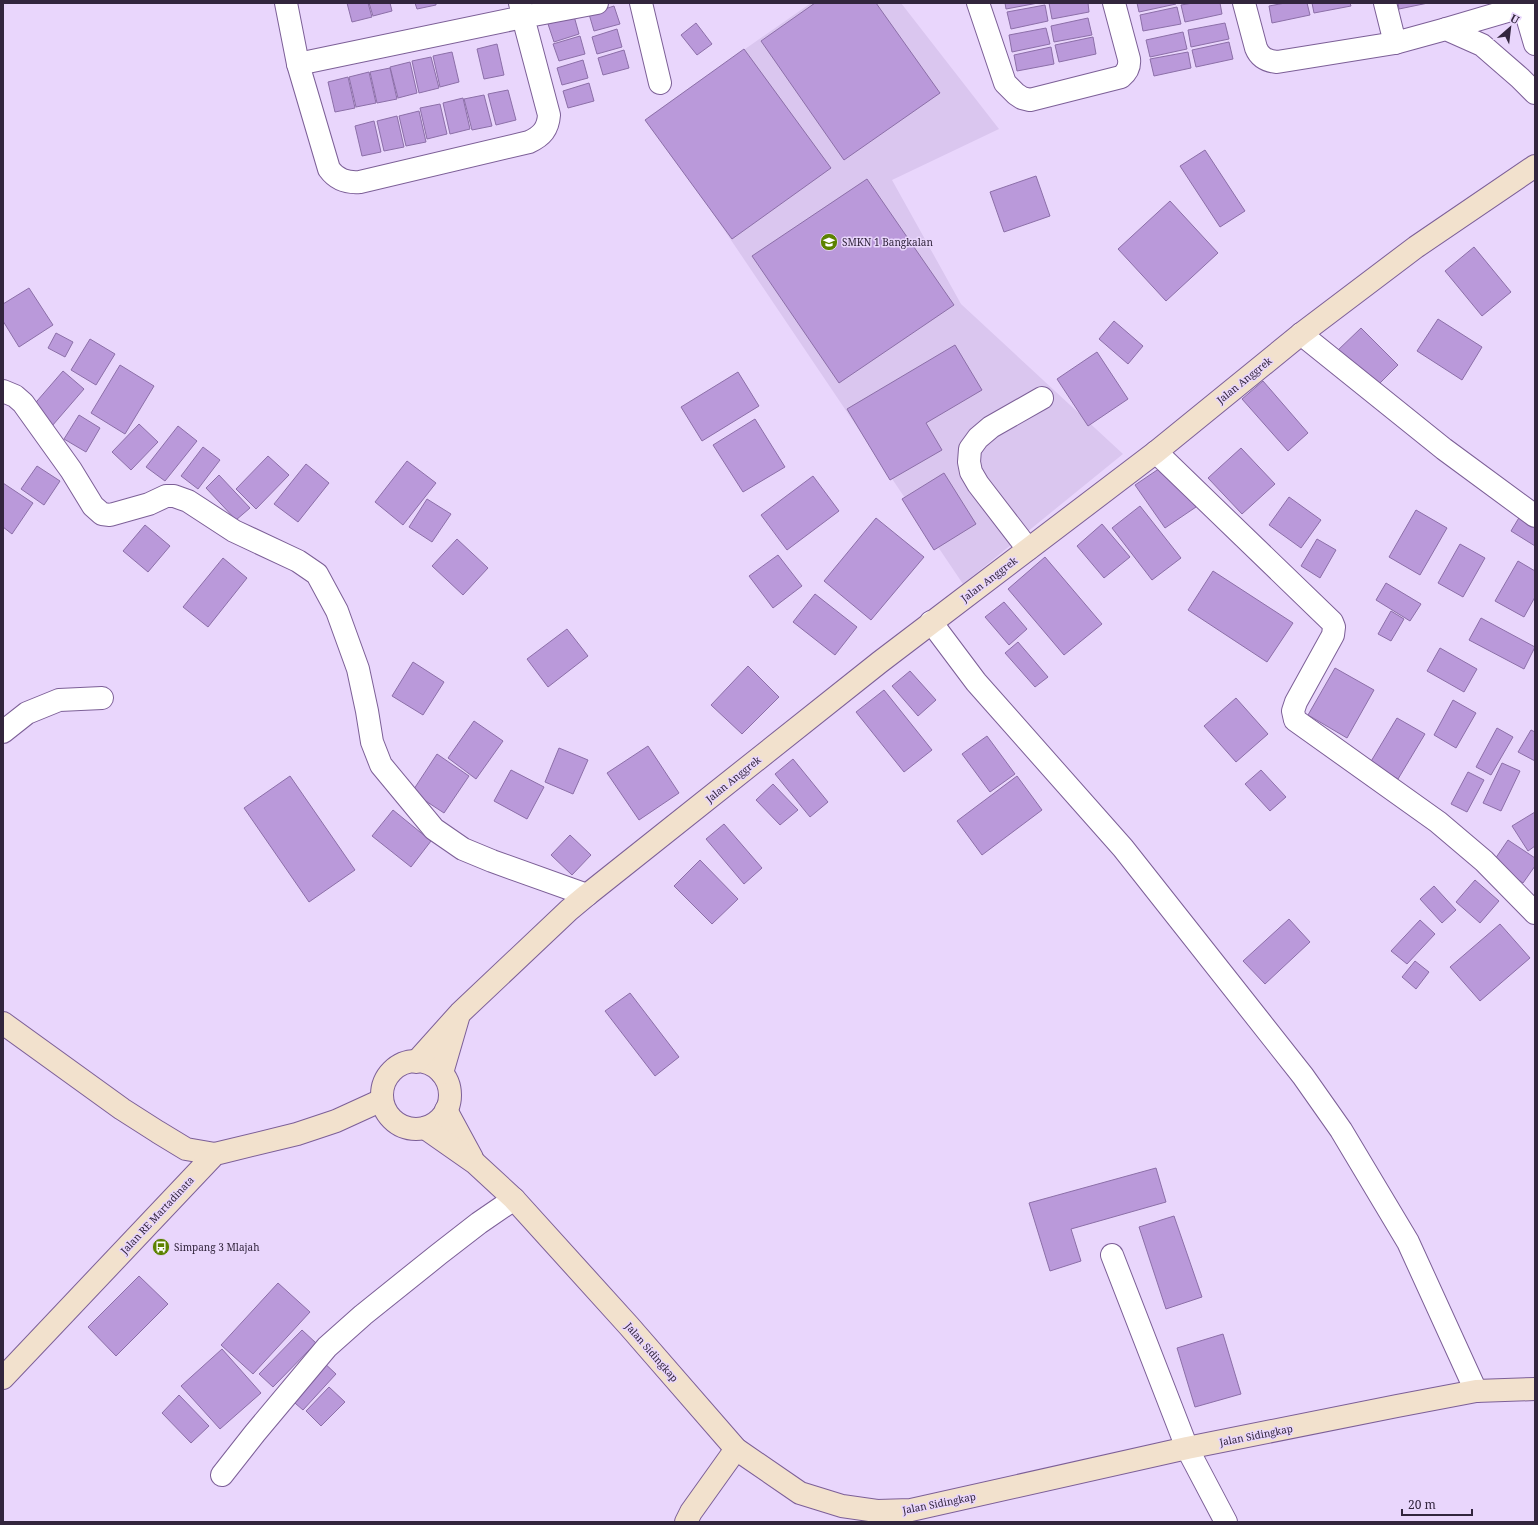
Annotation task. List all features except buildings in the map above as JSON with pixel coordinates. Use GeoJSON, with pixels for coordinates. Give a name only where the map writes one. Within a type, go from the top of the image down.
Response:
{"type":"FeatureCollection","features":[{"type":"Feature","properties":{"kind":"street"},"geometry":{"type":"LineString","coordinates":[[286,3],[298,64],[329,169],[333,175],[350,183],[360,182],[529,142],[538,138],[548,123],[549,115],[521,10]]}},
{"type":"Feature","properties":{"kind":"street"},"geometry":{"type":"LineString","coordinates":[[298,64],[521,10],[597,3]]}},
{"type":"Feature","properties":{"kind":"street"},"geometry":{"type":"LineString","coordinates":[[641,3],[660,83]]}},
{"type":"Feature","properties":{"kind":"street"},"geometry":{"type":"LineString","coordinates":[[978,3],[1005,82],[1016,94],[1022,98],[1030,100],[1121,77],[1125,73],[1130,64],[1114,3]]}},
{"type":"Feature","properties":{"kind":"street"},"geometry":{"type":"LineString","coordinates":[[1244,3],[1258,54],[1270,61],[1277,62],[1395,43],[1446,30],[1524,5],[1535,44]]}},
{"type":"Feature","properties":{"kind":"street"},"geometry":{"type":"LineString","coordinates":[[1385,3],[1395,43]]}},
{"type":"Feature","properties":{"kind":"street"},"geometry":{"type":"LineString","coordinates":[[1446,30],[1482,45],[1535,93]]}},
{"type":"Feature","properties":{"kind":"street","name":"Jalan Anggrek"},"geometry":{"type":"LineString","coordinates":[[416,1062],[460,1013],[569,910],[587,895],[873,667],[1156,452],[1301,334],[1416,247],[1535,166]]}},
{"type":"Feature","properties":{"kind":"street"},"geometry":{"type":"LineString","coordinates":[[1301,334],[1444,449],[1535,516]]}},
{"type":"Feature","properties":{"kind":"street"},"geometry":{"type":"LineString","coordinates":[[3,391],[15,396],[23,403],[71,470],[94,506],[102,514],[110,515],[149,504],[166,496],[174,496],[188,501],[234,531],[298,561],[317,574],[337,611],[358,669],[372,742],[382,765],[434,829],[463,849],[506,867],[587,895]]}},
{"type":"Feature","properties":{"kind":"street"},"geometry":{"type":"LineString","coordinates":[[1028,549],[978,484],[971,472],[968,462],[970,449],[978,438],[991,427],[1042,398]]}},
{"type":"Feature","properties":{"kind":"street"},"geometry":{"type":"LineString","coordinates":[[1156,452],[1332,622],[1334,627],[1333,635],[1296,702],[1293,711],[1295,720],[1438,822],[1484,860],[1535,913]]}},
{"type":"Feature","properties":{"kind":"street"},"geometry":{"type":"LineString","coordinates":[[931,622],[976,682],[1123,848],[1303,1076],[1332,1118],[1408,1242],[1476,1391]]}},
{"type":"Feature","properties":{"kind":"street"},"geometry":{"type":"LineString","coordinates":[[3,732],[28,713],[59,700],[102,698]]}},
{"type":"Feature","properties":{"kind":"street"},"geometry":{"type":"LineString","coordinates":[[442,1074],[460,1013]]}},
{"type":"Feature","properties":{"kind":"street"},"geometry":{"type":"LineString","coordinates":[[3,1023],[122,1109],[186,1149],[215,1154],[297,1134],[349,1115],[386,1108]]}},
{"type":"Feature","properties":{"kind":"street"},"geometry":{"type":"LineString","coordinates":[[407,1062],[416,1062],[426,1063],[435,1067],[442,1074],[450,1091],[450,1101],[442,1118],[434,1125],[416,1130],[397,1124],[386,1108],[382,1090],[390,1073],[407,1062]]}},
{"type":"Feature","properties":{"kind":"street","name":"Jalan Sidingkap"},"geometry":{"type":"LineString","coordinates":[[446,1110],[475,1162]]}},
{"type":"Feature","properties":{"kind":"street","name":"Jalan Sidingkap"},"geometry":{"type":"LineString","coordinates":[[425,1128],[475,1162],[514,1199],[629,1326],[736,1450],[800,1493],[842,1506],[877,1512],[911,1510],[1187,1448],[1476,1391],[1535,1389]]}},
{"type":"Feature","properties":{"kind":"street","name":"Jalan RE Martadinata"},"geometry":{"type":"LineString","coordinates":[[3,1378],[215,1154]]}},
{"type":"Feature","properties":{"kind":"street"},"geometry":{"type":"LineString","coordinates":[[222,1475],[327,1347],[363,1315],[438,1254],[478,1223],[514,1199]]}},
{"type":"Feature","properties":{"kind":"street"},"geometry":{"type":"LineString","coordinates":[[1112,1255],[1187,1448],[1226,1522]]}},
{"type":"Feature","properties":{"kind":"street"},"geometry":{"type":"LineString","coordinates":[[686,1522],[691,1512],[736,1450]]}},
{"type":"Feature","properties":{"kind":"shaded area","name":"SMKN 1 Bangkalan"},"geometry":{"type":"Polygon","coordinates":[[[811,3],[901,3],[999,129],[892,180],[961,304],[1123,454],[963,584],[648,117],[811,3]]]}},
{"type":"Feature","properties":{"kind":"place","name":"SMKN 1 Bangkalan"},"geometry":{"type":"Point","coordinates":[829,242]}},
{"type":"Feature","properties":{"kind":"place","name":"Simpang 3 Mlajah"},"geometry":{"type":"Point","coordinates":[161,1247]}}]}
